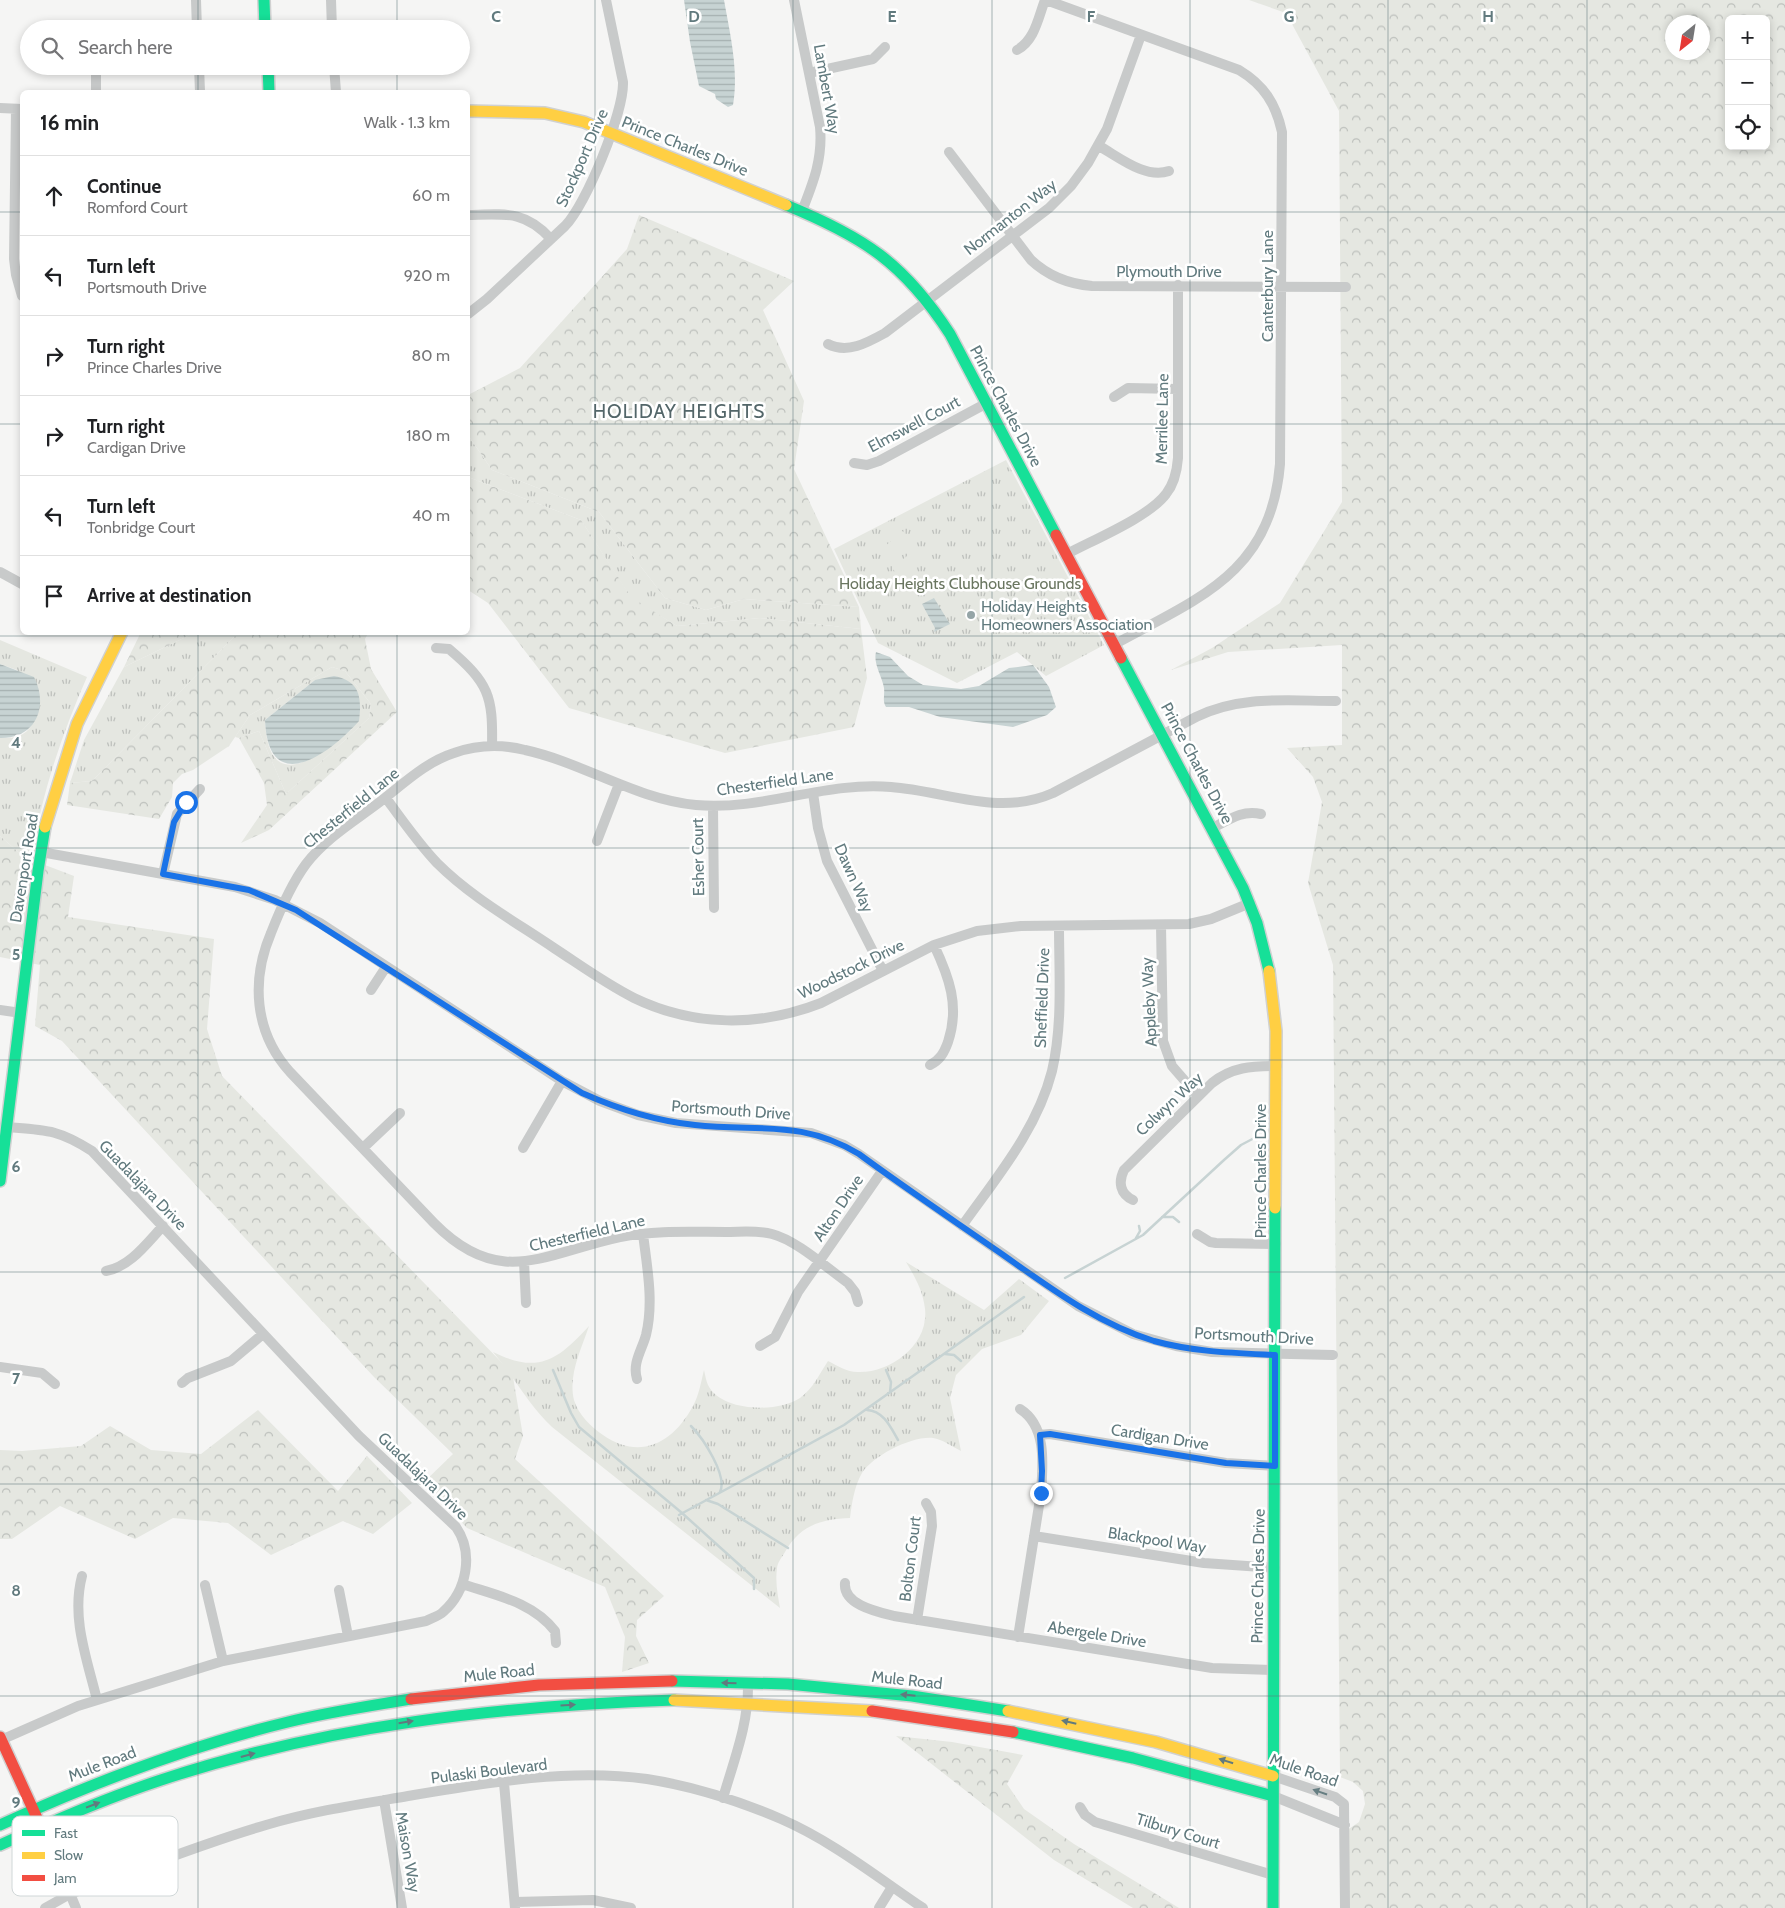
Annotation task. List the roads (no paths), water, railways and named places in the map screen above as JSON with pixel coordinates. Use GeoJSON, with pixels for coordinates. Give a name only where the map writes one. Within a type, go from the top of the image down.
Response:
{"type":"FeatureCollection","features":[{"type":"Feature","properties":{"kind":"street"},"geometry":{"type":"LineString","coordinates":[[196,0],[197,20]]}},
{"type":"Feature","properties":{"kind":"street"},"geometry":{"type":"LineString","coordinates":[[264,0],[265,20]]}},
{"type":"Feature","properties":{"kind":"street"},"geometry":{"type":"LineString","coordinates":[[331,0],[332,20]]}},
{"type":"Feature","properties":{"kind":"street","name":"Stockport Drive"},"geometry":{"type":"LineString","coordinates":[[470,312],[551,239],[580,208],[622,103],[623,88],[606,0]]}},
{"type":"Feature","properties":{"kind":"street","name":"Lambert Way"},"geometry":{"type":"LineString","coordinates":[[794,0],[820,128],[821,153],[817,171],[802,212]]}},
{"type":"Feature","properties":{"kind":"street"},"geometry":{"type":"LineString","coordinates":[[1017,50],[1024,46],[1032,36],[1045,0]]}},
{"type":"Feature","properties":{"kind":"street","name":"Canterbury Lane"},"geometry":{"type":"LineString","coordinates":[[1045,0],[1239,70],[1257,82],[1270,98],[1278,116],[1282,141],[1280,464],[1275,500],[1267,523],[1244,560],[1220,585],[1115,644]]}},
{"type":"Feature","properties":{"kind":"street","name":"Normanton Way"},"geometry":{"type":"LineString","coordinates":[[828,344],[839,348],[864,344],[884,333],[1065,194],[1099,146],[1112,118],[1141,34]]}},
{"type":"Feature","properties":{"kind":"street"},"geometry":{"type":"LineString","coordinates":[[809,73],[873,59],[885,46]]}},
{"type":"Feature","properties":{"kind":"street"},"geometry":{"type":"LineString","coordinates":[[96,75],[96,90]]}},
{"type":"Feature","properties":{"kind":"street"},"geometry":{"type":"LineString","coordinates":[[199,75],[200,90]]}},
{"type":"Feature","properties":{"kind":"street"},"geometry":{"type":"LineString","coordinates":[[268,75],[269,90]]}},
{"type":"Feature","properties":{"kind":"street"},"geometry":{"type":"LineString","coordinates":[[335,75],[336,90]]}},
{"type":"Feature","properties":{"kind":"street"},"geometry":{"type":"LineString","coordinates":[[0,108],[19,108],[14,259],[20,289]]}},
{"type":"Feature","properties":{"kind":"street","name":"Prince Charles Drive"},"geometry":{"type":"LineString","coordinates":[[470,111],[520,111],[554,114],[573,119],[839,228],[880,252],[906,275],[928,300],[950,334],[1213,828],[1250,903],[1261,932],[1271,972],[1276,1015],[1273,1908]]}},
{"type":"Feature","properties":{"kind":"street"},"geometry":{"type":"LineString","coordinates":[[1099,146],[1147,172],[1157,174],[1169,171]]}},
{"type":"Feature","properties":{"kind":"street","name":"Plymouth Drive"},"geometry":{"type":"LineString","coordinates":[[949,152],[1038,267],[1064,280],[1092,286],[1346,287]]}},
{"type":"Feature","properties":{"kind":"street"},"geometry":{"type":"LineString","coordinates":[[470,215],[508,214],[524,218],[538,225],[551,239]]}},
{"type":"Feature","properties":{"kind":"street","name":"Merrilee Lane"},"geometry":{"type":"LineString","coordinates":[[1067,554],[1144,513],[1167,493],[1174,480],[1177,465],[1178,285]]}},
{"type":"Feature","properties":{"kind":"street"},"geometry":{"type":"LineString","coordinates":[[1114,397],[1128,388],[1178,388]]}},
{"type":"Feature","properties":{"kind":"street","name":"Elmswell Court"},"geometry":{"type":"LineString","coordinates":[[854,463],[873,464],[987,403]]}},
{"type":"Feature","properties":{"kind":"street"},"geometry":{"type":"LineString","coordinates":[[0,572],[20,583]]}},
{"type":"Feature","properties":{"kind":"street","name":"Davenport Road"},"geometry":{"type":"LineString","coordinates":[[0,1181],[41,852],[49,811],[67,751],[83,709],[119,635]]}},
{"type":"Feature","properties":{"kind":"street"},"geometry":{"type":"LineString","coordinates":[[436,648],[449,649],[486,688],[493,714],[492,746]]}},
{"type":"Feature","properties":{"kind":"street","name":"Chesterfield Lane"},"geometry":{"type":"LineString","coordinates":[[858,1302],[852,1287],[789,1241],[772,1234],[643,1234],[618,1237],[545,1259],[524,1262],[484,1257],[455,1242],[434,1223],[284,1065],[273,1049],[264,1028],[258,991],[260,968],[272,931],[285,904],[301,872],[316,853],[442,757],[468,749],[492,746],[511,747],[534,752],[665,800],[713,806],[878,786],[906,788],[992,804],[1019,803],[1053,793],[1204,713],[1236,703],[1336,701]]}},
{"type":"Feature","properties":{"kind":"street"},"geometry":{"type":"LineString","coordinates":[[597,841],[618,784]]}},
{"type":"Feature","properties":{"kind":"street"},"geometry":{"type":"LineString","coordinates":[[163,874],[177,814],[200,789]]}},
{"type":"Feature","properties":{"kind":"street","name":"Dawn Way"},"geometry":{"type":"LineString","coordinates":[[813,793],[818,828],[827,861],[883,971]]}},
{"type":"Feature","properties":{"kind":"street","name":"Woodstock Drive"},"geometry":{"type":"LineString","coordinates":[[386,798],[426,850],[465,888],[618,989],[656,1008],[683,1016],[714,1021],[773,1018],[821,1003],[934,945],[988,929],[1161,925],[1201,922],[1250,903]]}},
{"type":"Feature","properties":{"kind":"street","name":"Esher Court"},"geometry":{"type":"LineString","coordinates":[[713,806],[714,908]]}},
{"type":"Feature","properties":{"kind":"street"},"geometry":{"type":"LineString","coordinates":[[1213,828],[1238,814],[1252,812],[1261,814]]}},
{"type":"Feature","properties":{"kind":"street","name":"Portsmouth Drive"},"geometry":{"type":"LineString","coordinates":[[41,852],[235,887],[285,904],[320,923],[562,1082],[613,1106],[657,1119],[707,1126],[812,1132],[844,1145],[1078,1306],[1134,1334],[1195,1349],[1275,1355],[1334,1355]]}},
{"type":"Feature","properties":{"kind":"street","name":"Appleby Way"},"geometry":{"type":"LineString","coordinates":[[1161,925],[1163,1041],[1172,1066],[1198,1096]]}},
{"type":"Feature","properties":{"kind":"street","name":"Sheffield Drive"},"geometry":{"type":"LineString","coordinates":[[962,1226],[1024,1136],[1047,1086],[1054,1059],[1060,1019],[1059,926]]}},
{"type":"Feature","properties":{"kind":"street"},"geometry":{"type":"LineString","coordinates":[[930,1066],[944,1052],[952,1027],[954,1013],[952,987],[934,945]]}},
{"type":"Feature","properties":{"kind":"street"},"geometry":{"type":"LineString","coordinates":[[370,990],[386,967]]}},
{"type":"Feature","properties":{"kind":"street"},"geometry":{"type":"LineString","coordinates":[[0,1010],[20,1013]]}},
{"type":"Feature","properties":{"kind":"street","name":"Colwyn Way"},"geometry":{"type":"LineString","coordinates":[[1133,1200],[1124,1194],[1122,1190],[1121,1176],[1124,1170],[1198,1096],[1218,1078],[1233,1070],[1251,1066],[1277,1066]]}},
{"type":"Feature","properties":{"kind":"street"},"geometry":{"type":"LineString","coordinates":[[523,1148],[562,1082]]}},
{"type":"Feature","properties":{"kind":"street"},"geometry":{"type":"LineString","coordinates":[[363,1148],[400,1113]]}},
{"type":"Feature","properties":{"kind":"street","name":"Guadalajara Drive"},"geometry":{"type":"LineString","coordinates":[[1,1739],[78,1706],[223,1661],[426,1621],[442,1614],[454,1602],[462,1584],[467,1553],[464,1538],[456,1527],[359,1436],[92,1151],[70,1137],[53,1131],[6,1127]]}},
{"type":"Feature","properties":{"kind":"street","name":"Alton Drive"},"geometry":{"type":"LineString","coordinates":[[760,1346],[775,1337],[798,1292],[882,1170]]}},
{"type":"Feature","properties":{"kind":"street"},"geometry":{"type":"LineString","coordinates":[[106,1271],[118,1269],[132,1258],[163,1226]]}},
{"type":"Feature","properties":{"kind":"street"},"geometry":{"type":"LineString","coordinates":[[637,1379],[635,1366],[646,1332],[650,1306],[643,1234]]}},
{"type":"Feature","properties":{"kind":"street"},"geometry":{"type":"LineString","coordinates":[[1197,1234],[1210,1242],[1216,1243],[1276,1244]]}},
{"type":"Feature","properties":{"kind":"street"},"geometry":{"type":"LineString","coordinates":[[524,1262],[526,1302]]}},
{"type":"Feature","properties":{"kind":"street"},"geometry":{"type":"LineString","coordinates":[[182,1383],[188,1378],[231,1361],[263,1334]]}},
{"type":"Feature","properties":{"kind":"street"},"geometry":{"type":"LineString","coordinates":[[0,1367],[42,1373],[56,1384]]}},
{"type":"Feature","properties":{"kind":"street"},"geometry":{"type":"LineString","coordinates":[[1018,1637],[1042,1482],[1040,1435],[1030,1417],[1020,1409]]}},
{"type":"Feature","properties":{"kind":"street","name":"Cardigan Drive"},"geometry":{"type":"LineString","coordinates":[[1040,1435],[1050,1434],[1226,1463],[1275,1466]]}},
{"type":"Feature","properties":{"kind":"street","name":"Bolton Court"},"geometry":{"type":"LineString","coordinates":[[917,1620],[932,1526],[931,1512],[926,1503]]}},
{"type":"Feature","properties":{"kind":"street","name":"Blackpool Way"},"geometry":{"type":"LineString","coordinates":[[1034,1536],[1217,1565],[1275,1568]]}},
{"type":"Feature","properties":{"kind":"street"},"geometry":{"type":"LineString","coordinates":[[82,1576],[78,1600],[79,1628],[97,1700]]}},
{"type":"Feature","properties":{"kind":"street","name":"Abergele Drive"},"geometry":{"type":"LineString","coordinates":[[845,1583],[845,1588],[850,1597],[864,1606],[882,1613],[1212,1668],[1273,1670]]}},
{"type":"Feature","properties":{"kind":"street"},"geometry":{"type":"LineString","coordinates":[[462,1584],[521,1604],[536,1612],[555,1631],[556,1643]]}},
{"type":"Feature","properties":{"kind":"street"},"geometry":{"type":"LineString","coordinates":[[205,1585],[223,1661]]}},
{"type":"Feature","properties":{"kind":"street"},"geometry":{"type":"LineString","coordinates":[[339,1590],[348,1636]]}},
{"type":"Feature","properties":{"kind":"street","name":"Mule Road"},"geometry":{"type":"LineString","coordinates":[[19,1816],[105,1778],[195,1749],[294,1720],[370,1705],[582,1681],[748,1683],[817,1687],[920,1697],[1056,1719],[1155,1741],[1273,1776],[1339,1799],[1345,1806],[1345,1908]]}},
{"type":"Feature","properties":{"kind":"street"},"geometry":{"type":"LineString","coordinates":[[723,1798],[745,1724],[748,1704],[748,1683]]}},
{"type":"Feature","properties":{"kind":"street"},"geometry":{"type":"LineString","coordinates":[[65,1816],[153,1783],[305,1740],[387,1725],[505,1709],[677,1700],[826,1707],[894,1713],[1055,1739],[1139,1758],[1273,1796],[1345,1825]]}},
{"type":"Feature","properties":{"kind":"street"},"geometry":{"type":"LineString","coordinates":[[1,1739],[36,1816]]}},
{"type":"Feature","properties":{"kind":"street","name":"Pulaski Boulevard"},"geometry":{"type":"LineString","coordinates":[[178,1856],[266,1825],[314,1812],[504,1783],[571,1776],[609,1776],[648,1780],[723,1798],[782,1819],[834,1848],[923,1908]]}},
{"type":"Feature","properties":{"kind":"street"},"geometry":{"type":"LineString","coordinates":[[504,1783],[515,1905],[593,1900],[631,1908]]}},
{"type":"Feature","properties":{"kind":"street","name":"Maison Way"},"geometry":{"type":"LineString","coordinates":[[384,1800],[402,1908]]}},
{"type":"Feature","properties":{"kind":"street","name":"Tilbury Court"},"geometry":{"type":"LineString","coordinates":[[1080,1806],[1085,1816],[1095,1822],[1273,1875]]}},
{"type":"Feature","properties":{"kind":"street","name":"Mule Road"},"geometry":{"type":"LineString","coordinates":[[0,1825],[12,1819]]}},
{"type":"Feature","properties":{"kind":"street"},"geometry":{"type":"LineString","coordinates":[[0,1845],[12,1839]]}},
{"type":"Feature","properties":{"kind":"street"},"geometry":{"type":"LineString","coordinates":[[878,1908],[892,1887]]}},
{"type":"Feature","properties":{"kind":"street","name":"Pulaski Boulevard"},"geometry":{"type":"LineString","coordinates":[[45,1908],[66,1896]]}},
{"type":"Feature","properties":{"kind":"street"},"geometry":{"type":"LineString","coordinates":[[71,1896],[76,1908]]}},
{"type":"Feature","properties":{"kind":"waterway"},"geometry":{"type":"LineString","coordinates":[[1065,1278],[1143,1235],[1241,1145],[1258,1136]]}},
{"type":"Feature","properties":{"kind":"waterway"},"geometry":{"type":"LineString","coordinates":[[1162,1217],[1173,1217],[1179,1222]]}},
{"type":"Feature","properties":{"kind":"waterway"},"geometry":{"type":"LineString","coordinates":[[1136,1238],[1140,1231],[1139,1226]]}},
{"type":"Feature","properties":{"kind":"waterway"},"geometry":{"type":"LineString","coordinates":[[679,1515],[844,1425],[1024,1297]]}},
{"type":"Feature","properties":{"kind":"waterway"},"geometry":{"type":"LineString","coordinates":[[945,1354],[954,1355],[961,1361]]}},
{"type":"Feature","properties":{"kind":"waterway"},"geometry":{"type":"LineString","coordinates":[[553,1370],[579,1427],[682,1513],[754,1578],[754,1589]]}},
{"type":"Feature","properties":{"kind":"waterway"},"geometry":{"type":"LineString","coordinates":[[886,1370],[891,1382],[890,1392]]}},
{"type":"Feature","properties":{"kind":"waterway"},"geometry":{"type":"LineString","coordinates":[[867,1410],[878,1413],[890,1425],[898,1440]]}},
{"type":"Feature","properties":{"kind":"waterway"},"geometry":{"type":"LineString","coordinates":[[691,1426],[708,1448],[718,1467],[722,1485],[720,1492]]}},
{"type":"Feature","properties":{"kind":"waterway"},"geometry":{"type":"LineString","coordinates":[[706,1500],[718,1504],[788,1548]]}},
{"type":"Feature","properties":{"kind":"place","name":"Holiday Heights Homeowners Association"},"geometry":{"type":"Point","coordinates":[971,615]}},
{"type":"Feature","properties":{"kind":"district","name":"HOLIDAY HEIGHTS"},"geometry":{"type":"Point","coordinates":[679,411]}},
{"type":"Feature","properties":{"kind":"park label","name":"Holiday Heights Clubhouse Grounds"},"geometry":{"type":"Point","coordinates":[960,583]}}]}
